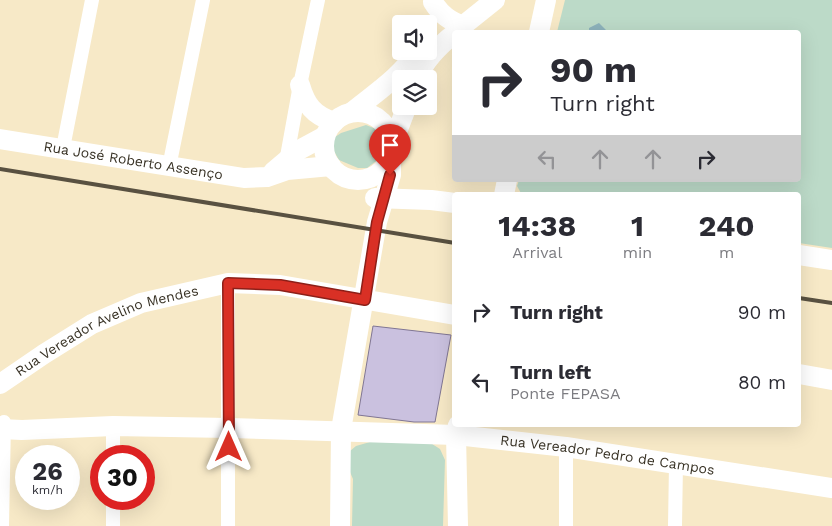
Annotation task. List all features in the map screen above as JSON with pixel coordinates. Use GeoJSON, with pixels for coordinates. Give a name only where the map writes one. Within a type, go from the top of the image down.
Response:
{"type":"FeatureCollection","features":[{"type":"Feature","properties":{"kind":"main road"},"geometry":{"type":"LineString","coordinates":[[433,1],[443,16],[458,30],[495,0]]}},
{"type":"Feature","properties":{"kind":"main road"},"geometry":{"type":"LineString","coordinates":[[539,30],[546,0]]}},
{"type":"Feature","properties":{"kind":"main road"},"geometry":{"type":"LineString","coordinates":[[430,15],[433,1]]}},
{"type":"Feature","properties":{"kind":"main road"},"geometry":{"type":"LineString","coordinates":[[422,70],[443,42],[452,35]]}},
{"type":"Feature","properties":{"kind":"main road"},"geometry":{"type":"LineString","coordinates":[[404,115],[385,166],[376,175],[355,180],[344,177],[331,166],[326,157],[324,146],[330,129],[339,118],[352,112],[392,79],[411,60]]}},
{"type":"Feature","properties":{"kind":"main road"},"geometry":{"type":"LineString","coordinates":[[300,85],[308,106],[330,129]]}},
{"type":"Feature","properties":{"kind":"main road"},"geometry":{"type":"LineString","coordinates":[[340,526],[341,430],[366,293],[379,208],[390,175],[392,150],[389,130],[380,119],[367,112],[352,112]]}},
{"type":"Feature","properties":{"kind":"main road","name":"Rua José Roberto Assenço"},"geometry":{"type":"LineString","coordinates":[[0,139],[244,178],[267,177],[287,166],[307,145],[330,129]]}},
{"type":"Feature","properties":{"kind":"main road"},"geometry":{"type":"LineString","coordinates":[[287,166],[331,166]]}},
{"type":"Feature","properties":{"kind":"main road"},"geometry":{"type":"LineString","coordinates":[[365,179],[369,183],[379,208]]}},
{"type":"Feature","properties":{"kind":"main road"},"geometry":{"type":"LineString","coordinates":[[379,208],[431,200],[452,203]]}},
{"type":"Feature","properties":{"kind":"main road"},"geometry":{"type":"LineString","coordinates":[[801,255],[832,260]]}},
{"type":"Feature","properties":{"kind":"main road","name":"Rua Vereador Avelino Mendes"},"geometry":{"type":"LineString","coordinates":[[0,384],[92,324],[141,303],[228,283],[280,285],[366,293],[452,314]]}},
{"type":"Feature","properties":{"kind":"main road"},"geometry":{"type":"LineString","coordinates":[[801,374],[832,380]]}},
{"type":"Feature","properties":{"kind":"main road","name":"Rua Vereador Pedro de Campos"},"geometry":{"type":"LineString","coordinates":[[6,426],[457,430],[832,488]]}},
{"type":"Feature","properties":{"kind":"main road"},"geometry":{"type":"LineString","coordinates":[[457,430],[458,526]]}},
{"type":"Feature","properties":{"kind":"street"},"geometry":{"type":"LineString","coordinates":[[63,148],[92,0]]}},
{"type":"Feature","properties":{"kind":"street"},"geometry":{"type":"LineString","coordinates":[[169,167],[203,0]]}},
{"type":"Feature","properties":{"kind":"street"},"geometry":{"type":"LineString","coordinates":[[287,166],[300,85],[318,0]]}},
{"type":"Feature","properties":{"kind":"street"},"geometry":{"type":"LineString","coordinates":[[228,283],[228,526]]}},
{"type":"Feature","properties":{"kind":"street"},"geometry":{"type":"LineString","coordinates":[[2,526],[6,426]]}},
{"type":"Feature","properties":{"kind":"street"},"geometry":{"type":"LineString","coordinates":[[113,426],[113,445]]}},
{"type":"Feature","properties":{"kind":"street"},"geometry":{"type":"LineString","coordinates":[[566,447],[566,526]]}},
{"type":"Feature","properties":{"kind":"street"},"geometry":{"type":"LineString","coordinates":[[675,526],[676,464]]}},
{"type":"Feature","properties":{"kind":"street"},"geometry":{"type":"LineString","coordinates":[[113,510],[113,526]]}},
{"type":"Feature","properties":{"kind":"green space"},"geometry":{"type":"Polygon","coordinates":[[[565,0],[832,0],[832,248],[801,243],[801,192],[520,192],[517,186],[518,182],[801,182],[801,30],[558,30],[565,0]]]}},
{"type":"Feature","properties":{"kind":"green space"},"geometry":{"type":"Polygon","coordinates":[[[366,125],[384,132],[385,150],[380,158],[367,168],[358,168],[339,160],[331,146],[332,139],[341,133],[366,125]]]}},
{"type":"Feature","properties":{"kind":"green space"},"geometry":{"type":"Polygon","coordinates":[[[370,442],[429,442],[440,449],[445,460],[443,526],[352,526],[353,479],[350,472],[350,451],[356,446],[370,442]]]}},
{"type":"Feature","properties":{"kind":"water"},"geometry":{"type":"Polygon","coordinates":[[[599,23],[606,30],[589,30],[589,28],[599,23]]]}},
{"type":"Feature","properties":{"kind":"building"},"geometry":{"type":"Polygon","coordinates":[[[373,326],[451,335],[435,422],[414,422],[358,415],[373,326]]]}},
{"type":"Feature","properties":{"kind":"railway"},"geometry":{"type":"LineString","coordinates":[[0,169],[452,243]]}},
{"type":"Feature","properties":{"kind":"railway"},"geometry":{"type":"LineString","coordinates":[[801,298],[832,303]]}},
{"type":"Feature","properties":{"kind":"route"},"geometry":{"type":"LineString","coordinates":[[229,447],[228,283],[280,285],[365,300],[377,222],[389,185],[390,175]]}}]}
